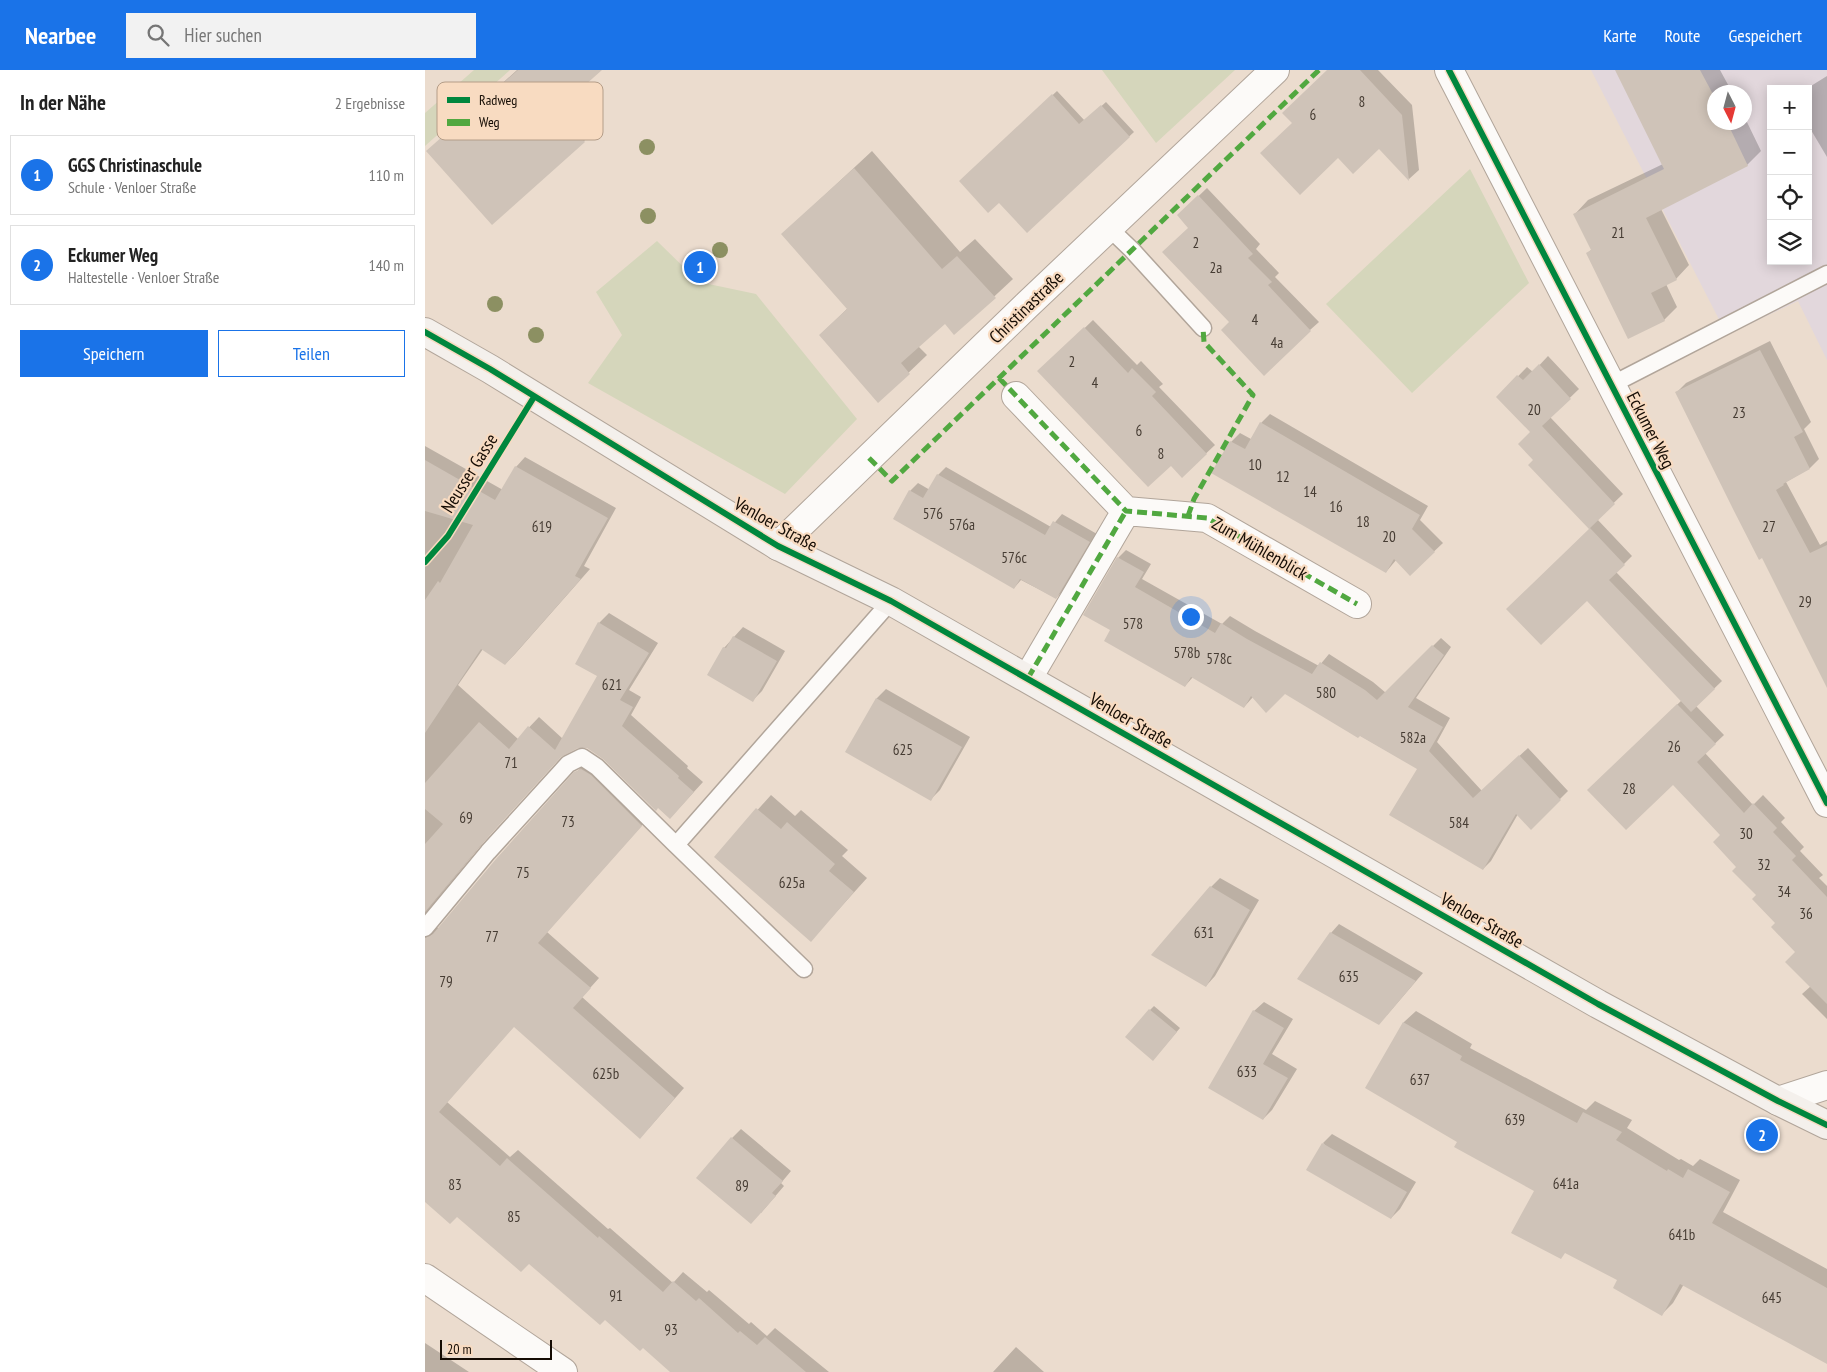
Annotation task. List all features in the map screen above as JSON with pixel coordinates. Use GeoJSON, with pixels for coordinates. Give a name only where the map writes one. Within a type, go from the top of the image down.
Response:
{"type":"FeatureCollection","features":[{"type":"Feature","properties":{"kind":"street","name":"Christinastraße"},"geometry":{"type":"LineString","coordinates":[[779,546],[1275,70]]}},
{"type":"Feature","properties":{"kind":"street","name":"Eckumer Weg"},"geometry":{"type":"LineString","coordinates":[[1449,70],[1827,802]]}},
{"type":"Feature","properties":{"kind":"street","name":"Venloer Straße"},"geometry":{"type":"LineString","coordinates":[[425,332],[779,546],[891,601],[1590,999],[1778,1101],[1827,1125]]}},
{"type":"Feature","properties":{"kind":"street"},"geometry":{"type":"LineString","coordinates":[[1016,396],[1126,511],[1027,678]]}},
{"type":"Feature","properties":{"kind":"street","name":"Zum Mühlenblick"},"geometry":{"type":"LineString","coordinates":[[1126,511],[1207,518],[1357,604]]}},
{"type":"Feature","properties":{"kind":"street"},"geometry":{"type":"LineString","coordinates":[[1778,1101],[1827,1086]]}},
{"type":"Feature","properties":{"kind":"street"},"geometry":{"type":"LineString","coordinates":[[425,1278],[563,1372]]}},
{"type":"Feature","properties":{"kind":"lane"},"geometry":{"type":"LineString","coordinates":[[1109,228],[1132,250],[1203,328]]}},
{"type":"Feature","properties":{"kind":"lane"},"geometry":{"type":"LineString","coordinates":[[1611,385],[1827,274]]}},
{"type":"Feature","properties":{"kind":"lane"},"geometry":{"type":"LineString","coordinates":[[676,845],[891,601]]}},
{"type":"Feature","properties":{"kind":"lane"},"geometry":{"type":"LineString","coordinates":[[425,928],[488,852],[568,764],[582,758],[597,767],[803,970]]}},
{"type":"Feature","properties":{"kind":"shaded area"},"geometry":{"type":"Polygon","coordinates":[[[1591,70],[1827,70],[1827,360],[1798,301],[1727,335],[1591,70]]]}},
{"type":"Feature","properties":{"kind":"green space"},"geometry":{"type":"Polygon","coordinates":[[[474,70],[510,70],[497,82],[460,82],[474,70]]]}},
{"type":"Feature","properties":{"kind":"green space"},"geometry":{"type":"Polygon","coordinates":[[[1102,70],[1235,70],[1156,143],[1102,70]]]}},
{"type":"Feature","properties":{"kind":"green space"},"geometry":{"type":"Polygon","coordinates":[[[437,102],[437,135],[425,146],[425,113],[437,102]]]}},
{"type":"Feature","properties":{"kind":"green space"},"geometry":{"type":"Polygon","coordinates":[[[1470,169],[1529,283],[1412,393],[1326,304],[1470,169]]]}},
{"type":"Feature","properties":{"kind":"green space"},"geometry":{"type":"Polygon","coordinates":[[[657,241],[699,282],[756,294],[857,419],[785,494],[588,383],[622,335],[596,292],[657,241]]]}},
{"type":"Feature","properties":{"kind":"building"},"geometry":{"type":"Polygon","coordinates":[[[518,70],[602,70],[588,82],[504,82],[518,70]]]}},
{"type":"Feature","properties":{"kind":"building"},"geometry":{"type":"Polygon","coordinates":[[[1327,70],[1360,70],[1402,115],[1409,181],[1379,149],[1353,174],[1338,158],[1300,195],[1260,153],[1292,123],[1282,113],[1327,70]]]}},
{"type":"Feature","properties":{"kind":"building"},"geometry":{"type":"Polygon","coordinates":[[[1615,70],[1700,70],[1708,85],[1707,130],[1731,130],[1748,166],[1646,218],[1677,280],[1651,293],[1665,321],[1628,339],[1586,253],[1591,250],[1573,214],[1664,169],[1615,70]]]}},
{"type":"Feature","properties":{"kind":"building"},"geometry":{"type":"Polygon","coordinates":[[[1052,94],[1079,124],[1101,105],[1130,137],[1027,233],[999,203],[988,213],[959,181],[1052,94]]]}},
{"type":"Feature","properties":{"kind":"building"},"geometry":{"type":"Polygon","coordinates":[[[438,140],[583,140],[585,142],[492,225],[426,151],[438,140]]]}},
{"type":"Feature","properties":{"kind":"building"},"geometry":{"type":"Polygon","coordinates":[[[854,168],[942,269],[957,256],[996,298],[954,335],[945,324],[901,363],[910,374],[878,403],[819,335],[847,309],[781,234],[854,168]]]}},
{"type":"Feature","properties":{"kind":"building"},"geometry":{"type":"Polygon","coordinates":[[[1198,195],[1253,254],[1248,258],[1272,282],[1268,285],[1311,331],[1264,376],[1221,330],[1229,322],[1162,252],[1188,228],[1177,215],[1198,195]]]}},
{"type":"Feature","properties":{"kind":"building"},"geometry":{"type":"Polygon","coordinates":[[[1084,327],[1128,373],[1132,368],[1156,392],[1152,396],[1207,454],[1182,478],[1171,466],[1148,487],[1037,371],[1084,327]]]}},
{"type":"Feature","properties":{"kind":"building"},"geometry":{"type":"Polygon","coordinates":[[[1760,350],[1803,432],[1794,437],[1810,469],[1776,490],[1810,553],[1827,545],[1827,688],[1762,558],[1759,560],[1675,392],[1760,350]]]}},
{"type":"Feature","properties":{"kind":"building"},"geometry":{"type":"Polygon","coordinates":[[[1539,364],[1571,399],[1542,426],[1615,504],[1589,529],[1528,465],[1533,460],[1518,444],[1530,432],[1496,397],[1517,375],[1523,380],[1539,364]]]}},
{"type":"Feature","properties":{"kind":"building"},"geometry":{"type":"Polygon","coordinates":[[[1260,422],[1420,515],[1412,529],[1435,552],[1410,576],[1394,559],[1386,573],[1211,473],[1230,441],[1245,449],[1260,422]]]}},
{"type":"Feature","properties":{"kind":"building"},"geometry":{"type":"Polygon","coordinates":[[[425,460],[495,500],[515,466],[608,518],[575,576],[581,579],[505,665],[481,649],[425,733],[425,600],[438,581],[440,583],[473,525],[425,511],[425,460]]]}},
{"type":"Feature","properties":{"kind":"building"},"geometry":{"type":"Polygon","coordinates":[[[937,474],[1045,535],[1053,521],[1090,542],[1056,599],[1020,579],[1014,589],[893,519],[909,490],[923,498],[937,474]]]}},
{"type":"Feature","properties":{"kind":"building"},"geometry":{"type":"Polygon","coordinates":[[[1590,528],[1625,565],[1609,580],[1715,689],[1691,712],[1587,601],[1541,645],[1506,609],[1590,528]]]}},
{"type":"Feature","properties":{"kind":"building"},"geometry":{"type":"Polygon","coordinates":[[[1117,557],[1144,572],[1135,587],[1215,633],[1221,623],[1312,674],[1320,662],[1365,690],[1377,700],[1432,645],[1444,655],[1408,707],[1443,727],[1429,751],[1473,798],[1519,755],[1561,800],[1531,830],[1516,814],[1483,870],[1389,815],[1417,769],[1360,736],[1358,738],[1285,694],[1266,713],[1251,696],[1244,708],[1191,677],[1185,687],[1104,641],[1110,630],[1083,615],[1117,557]]]}},
{"type":"Feature","properties":{"kind":"building"},"geometry":{"type":"Polygon","coordinates":[[[598,622],[649,653],[620,700],[633,707],[622,726],[679,776],[678,778],[694,792],[670,819],[658,808],[656,811],[603,759],[587,748],[578,748],[561,757],[480,846],[425,912],[425,844],[443,824],[425,809],[425,783],[479,722],[509,749],[528,726],[555,750],[597,676],[575,664],[598,622]]]}},
{"type":"Feature","properties":{"kind":"building"},"geometry":{"type":"Polygon","coordinates":[[[733,636],[777,661],[753,702],[707,675],[723,647],[726,648],[733,636]]]}},
{"type":"Feature","properties":{"kind":"building"},"geometry":{"type":"Polygon","coordinates":[[[876,698],[962,747],[931,801],[845,752],[876,698]]]}},
{"type":"Feature","properties":{"kind":"building"},"geometry":{"type":"Polygon","coordinates":[[[1677,704],[1716,744],[1697,762],[1744,813],[1753,803],[1777,828],[1773,832],[1796,856],[1792,860],[1827,897],[1827,1004],[1785,962],[1795,952],[1771,927],[1775,923],[1752,899],[1756,895],[1732,871],[1736,867],[1713,842],[1720,835],[1673,785],[1626,830],[1587,790],[1677,704]]]}},
{"type":"Feature","properties":{"kind":"building"},"geometry":{"type":"Polygon","coordinates":[[[581,769],[591,775],[642,826],[538,943],[591,988],[573,1008],[675,1098],[640,1139],[514,1027],[439,1112],[500,1166],[507,1158],[663,1292],[673,1281],[696,1301],[699,1298],[738,1333],[740,1331],[757,1345],[765,1337],[806,1372],[670,1372],[643,1348],[640,1351],[605,1320],[600,1325],[529,1264],[521,1272],[457,1217],[450,1224],[425,1202],[425,938],[433,934],[496,859],[574,772],[581,769]]]}},
{"type":"Feature","properties":{"kind":"building"},"geometry":{"type":"Polygon","coordinates":[[[756,808],[781,829],[787,822],[835,864],[829,871],[854,892],[811,942],[714,857],[756,808]]]}},
{"type":"Feature","properties":{"kind":"building"},"geometry":{"type":"Polygon","coordinates":[[[1210,886],[1250,910],[1206,987],[1151,955],[1210,886]]]}},
{"type":"Feature","properties":{"kind":"building"},"geometry":{"type":"Polygon","coordinates":[[[1330,932],[1416,981],[1379,1025],[1297,979],[1330,932]]]}},
{"type":"Feature","properties":{"kind":"building"},"geometry":{"type":"Polygon","coordinates":[[[1149,1009],[1177,1032],[1153,1061],[1125,1037],[1149,1009]]]}},
{"type":"Feature","properties":{"kind":"building"},"geometry":{"type":"Polygon","coordinates":[[[1253,1010],[1284,1028],[1263,1064],[1288,1078],[1263,1120],[1208,1088],[1253,1010]]]}},
{"type":"Feature","properties":{"kind":"building"},"geometry":{"type":"Polygon","coordinates":[[[1403,1022],[1462,1056],[1460,1060],[1577,1123],[1583,1112],[1622,1132],[1616,1140],[1667,1171],[1668,1169],[1683,1178],[1688,1169],[1730,1192],[1712,1223],[1827,1288],[1827,1364],[1680,1284],[1662,1316],[1613,1288],[1617,1280],[1565,1253],[1561,1259],[1511,1233],[1534,1191],[1454,1147],[1457,1142],[1365,1088],[1403,1022]]]}},
{"type":"Feature","properties":{"kind":"building"},"geometry":{"type":"Polygon","coordinates":[[[731,1137],[783,1181],[772,1193],[776,1196],[751,1224],[696,1178],[731,1137]]]}},
{"type":"Feature","properties":{"kind":"building"},"geometry":{"type":"Polygon","coordinates":[[[1322,1143],[1407,1192],[1391,1219],[1306,1170],[1322,1143]]]}},
{"type":"Feature","properties":{"kind":"marked path"},"geometry":{"type":"LineString","coordinates":[[869,458],[892,481],[1319,70]]}},
{"type":"Feature","properties":{"kind":"marked path"},"geometry":{"type":"LineString","coordinates":[[1188,516],[1194,499],[1253,395],[1204,342],[1203,328]]}},
{"type":"Feature","properties":{"kind":"marked path"},"geometry":{"type":"LineString","coordinates":[[999,378],[1126,511],[1207,518],[1357,604]]}},
{"type":"Feature","properties":{"kind":"marked path"},"geometry":{"type":"LineString","coordinates":[[1028,678],[1126,511]]}},
{"type":"Feature","properties":{"kind":"cycle path"},"geometry":{"type":"LineString","coordinates":[[1449,70],[1827,803]]}},
{"type":"Feature","properties":{"kind":"cycle path"},"geometry":{"type":"LineString","coordinates":[[425,332],[490,369],[778,546],[891,601],[1598,1004],[1778,1101],[1827,1125]]}},
{"type":"Feature","properties":{"kind":"cycle path","name":"Neusser Gasse"},"geometry":{"type":"LineString","coordinates":[[425,562],[448,536],[534,397]]}},
{"type":"Feature","properties":{"kind":"place","name":"GGS Christinaschule"},"geometry":{"type":"Point","coordinates":[700,267]}},
{"type":"Feature","properties":{"kind":"place","name":"Eckumer Weg"},"geometry":{"type":"Point","coordinates":[1762,1135]}}]}
